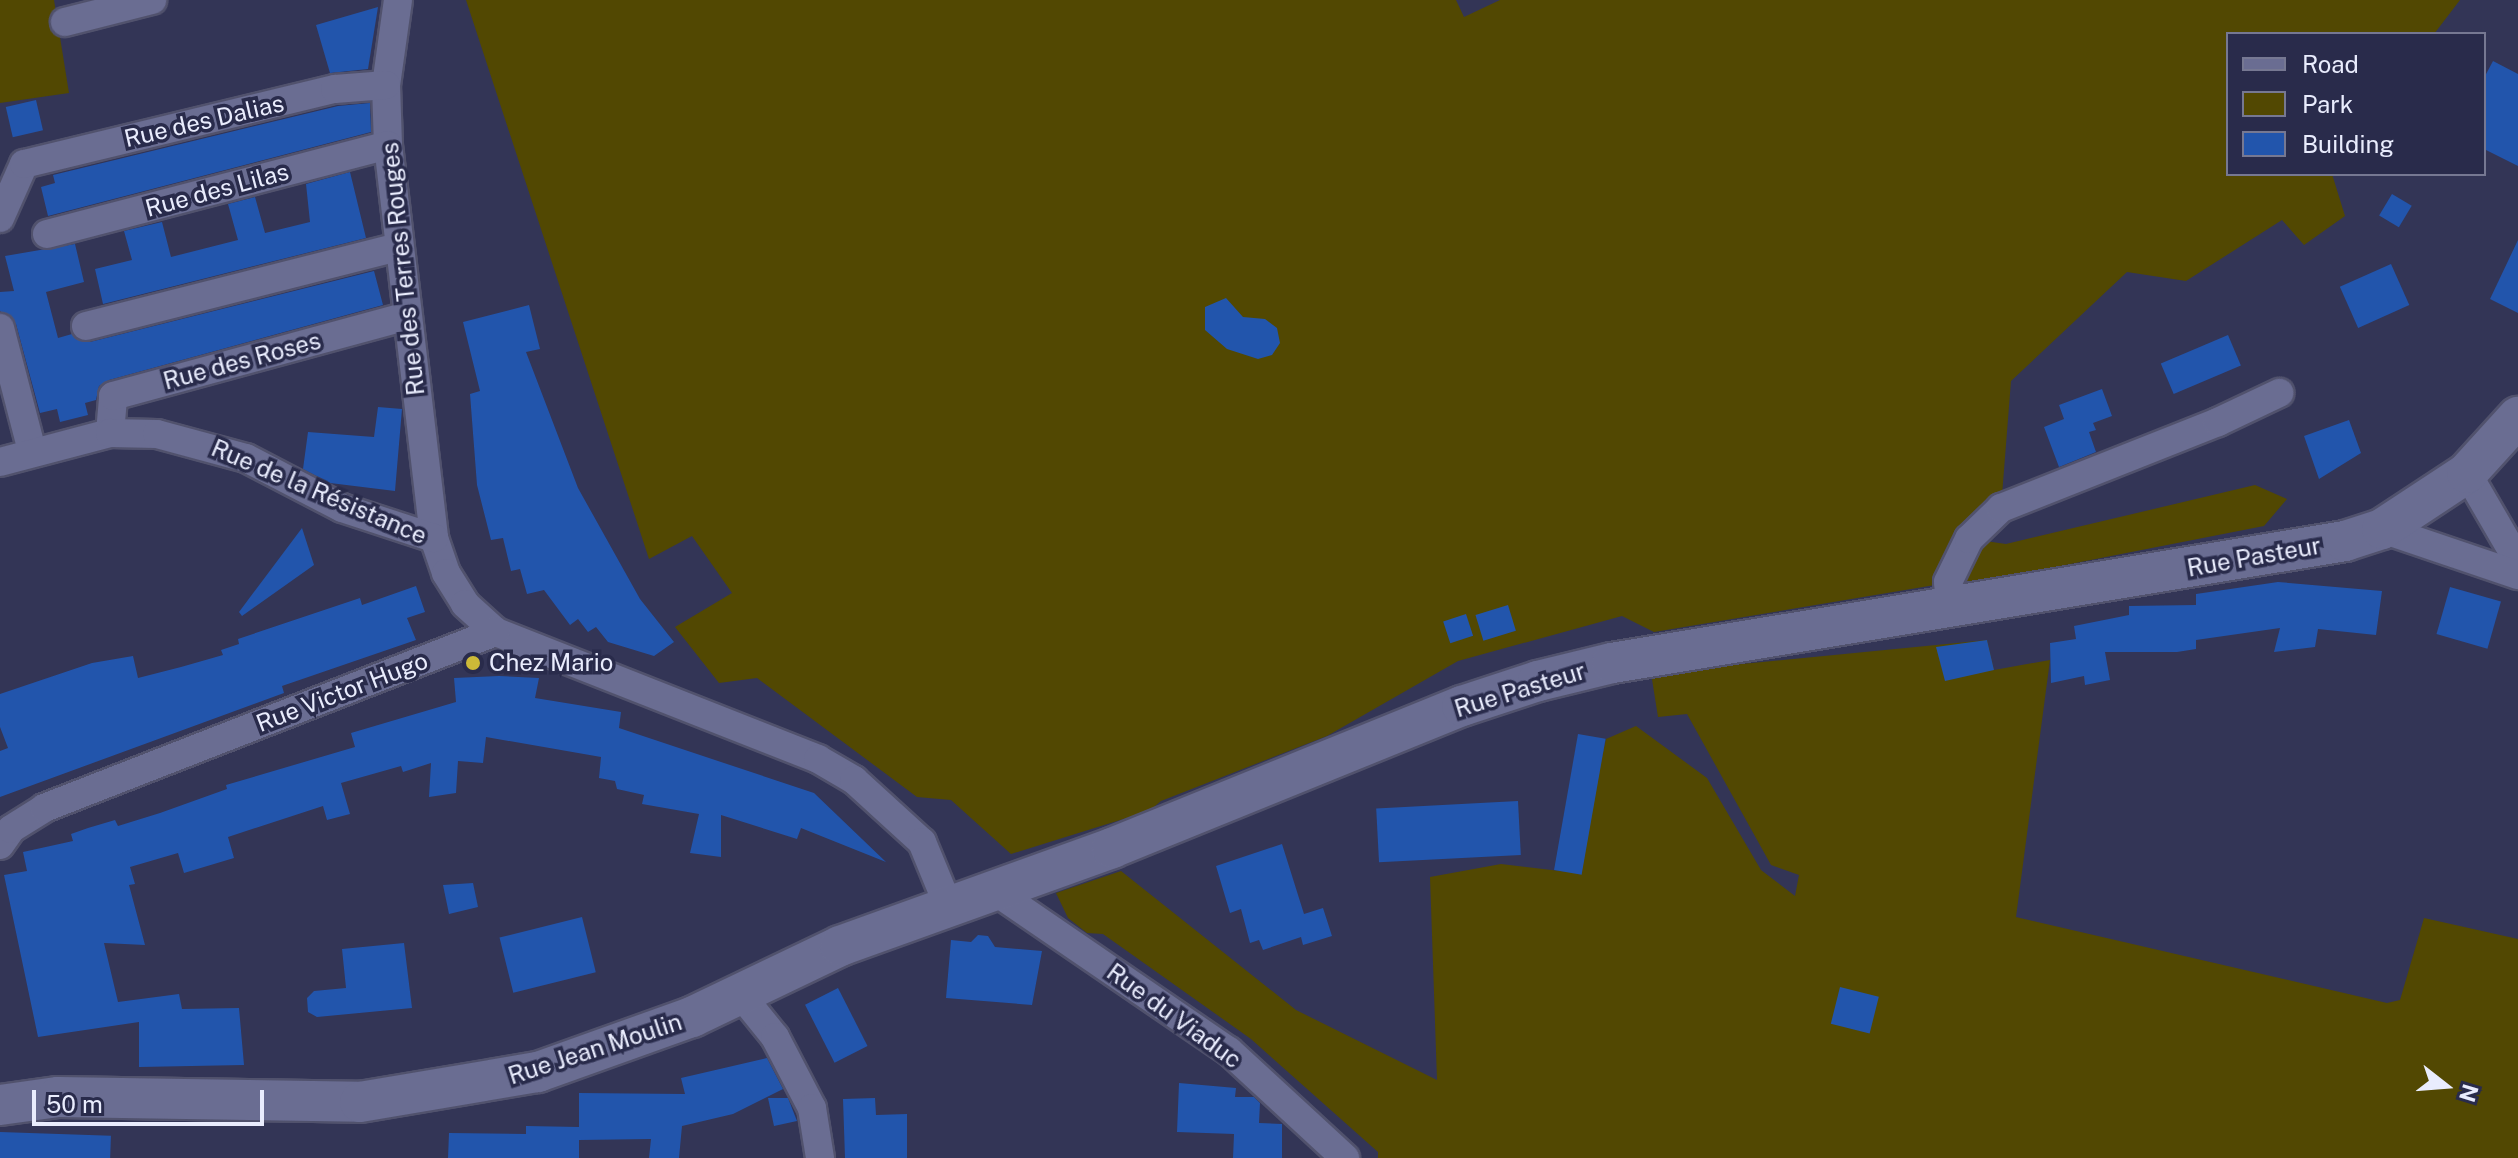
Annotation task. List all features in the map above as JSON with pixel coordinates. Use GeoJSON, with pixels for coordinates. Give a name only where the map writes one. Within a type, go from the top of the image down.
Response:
{"type":"FeatureCollection","features":[{"type":"Feature","properties":{"kind":"main road","name":"Rue Pasteur"},"geometry":{"type":"LineString","coordinates":[[1112,848],[1462,706],[1538,681],[1612,663],[2345,541],[2382,529],[2467,473],[2518,417]]}},
{"type":"Feature","properties":{"kind":"main road","name":"Rue Jean Moulin"},"geometry":{"type":"LineString","coordinates":[[0,1105],[58,1097],[313,1104],[445,1091],[538,1072],[741,995],[840,946],[1112,848]]}},
{"type":"Feature","properties":{"kind":"street"},"geometry":{"type":"LineString","coordinates":[[65,22],[152,0]]}},
{"type":"Feature","properties":{"kind":"street","name":"Rue des Terres Rouges"},"geometry":{"type":"LineString","coordinates":[[398,0],[386,85],[388,145],[434,538]]}},
{"type":"Feature","properties":{"kind":"street","name":"Rue des Dalias"},"geometry":{"type":"LineString","coordinates":[[0,218],[24,164],[335,89],[386,85]]}},
{"type":"Feature","properties":{"kind":"street","name":"Rue des Lilas"},"geometry":{"type":"LineString","coordinates":[[47,234],[388,145]]}},
{"type":"Feature","properties":{"kind":"street"},"geometry":{"type":"LineString","coordinates":[[86,326],[399,247]]}},
{"type":"Feature","properties":{"kind":"street","name":"Rue des Roses"},"geometry":{"type":"LineString","coordinates":[[110,433],[113,396],[407,316]]}},
{"type":"Feature","properties":{"kind":"street"},"geometry":{"type":"LineString","coordinates":[[0,328],[32,451]]}},
{"type":"Feature","properties":{"kind":"street"},"geometry":{"type":"LineString","coordinates":[[1950,609],[1948,582],[1969,539],[2001,508],[2218,422],[2279,393]]}},
{"type":"Feature","properties":{"kind":"street","name":"Rue de la Résistance"},"geometry":{"type":"LineString","coordinates":[[0,462],[32,451],[110,433],[203,443],[246,458],[342,508],[434,538],[446,573],[465,604],[496,632]]}},
{"type":"Feature","properties":{"kind":"street"},"geometry":{"type":"LineString","coordinates":[[2467,473],[2518,561]]}},
{"type":"Feature","properties":{"kind":"street"},"geometry":{"type":"LineString","coordinates":[[2382,529],[2518,575]]}},
{"type":"Feature","properties":{"kind":"street"},"geometry":{"type":"LineString","coordinates":[[496,632],[818,759],[854,780],[922,842],[948,905]]}},
{"type":"Feature","properties":{"kind":"street","name":"Rue Victor Hugo"},"geometry":{"type":"LineString","coordinates":[[0,845],[11,829],[44,808],[496,632]]}},
{"type":"Feature","properties":{"kind":"street","name":"Rue du Viaduc"},"geometry":{"type":"LineString","coordinates":[[992,889],[1229,1051],[1345,1158]]}},
{"type":"Feature","properties":{"kind":"street"},"geometry":{"type":"LineString","coordinates":[[741,995],[775,1037],[812,1108],[820,1158]]}},
{"type":"Feature","properties":{"kind":"green space"},"geometry":{"type":"Polygon","coordinates":[[[0,0],[54,0],[69,93],[0,103],[0,0]]]}},
{"type":"Feature","properties":{"kind":"green space"},"geometry":{"type":"Polygon","coordinates":[[[466,0],[1456,0],[1464,17],[1500,0],[2460,0],[2436,32],[2226,32],[2226,176],[2333,176],[2345,216],[2304,245],[2282,220],[2186,281],[2127,272],[2011,381],[2001,508],[1971,539],[2006,544],[2255,485],[2287,499],[2264,526],[1947,588],[1947,583],[1654,632],[1622,616],[1458,661],[1327,736],[1161,801],[1149,811],[1011,854],[951,800],[917,797],[757,678],[719,683],[675,627],[732,593],[692,536],[649,559],[466,0]]]}},
{"type":"Feature","properties":{"kind":"green space"},"geometry":{"type":"Polygon","coordinates":[[[1987,640],[1994,670],[2050,660],[2016,917],[2387,1003],[2400,1000],[2424,918],[2518,939],[2518,1158],[1378,1158],[1378,1152],[1251,1039],[1103,934],[1087,933],[1068,918],[1056,893],[1121,871],[1296,1010],[1437,1080],[1430,877],[1501,864],[1577,873],[1606,739],[1636,726],[1707,778],[1761,870],[1795,896],[1799,875],[1771,865],[1687,714],[1658,717],[1651,673],[1987,640]]]}},
{"type":"Feature","properties":{"kind":"building"},"geometry":{"type":"Polygon","coordinates":[[[378,7],[368,69],[330,73],[316,25],[378,7]]]}},
{"type":"Feature","properties":{"kind":"building"},"geometry":{"type":"Polygon","coordinates":[[[2493,61],[2518,74],[2518,166],[2486,150],[2486,74],[2493,61]]]}},
{"type":"Feature","properties":{"kind":"building"},"geometry":{"type":"Polygon","coordinates":[[[36,100],[43,130],[13,137],[6,107],[36,100]]]}},
{"type":"Feature","properties":{"kind":"building"},"geometry":{"type":"Polygon","coordinates":[[[370,103],[371,132],[48,216],[41,187],[55,183],[53,175],[338,106],[370,103]]]}},
{"type":"Feature","properties":{"kind":"building"},"geometry":{"type":"Polygon","coordinates":[[[350,172],[366,238],[103,304],[95,269],[132,260],[124,231],[162,222],[171,257],[238,240],[228,204],[255,197],[265,233],[310,222],[306,184],[350,172]]]}},
{"type":"Feature","properties":{"kind":"building"},"geometry":{"type":"Polygon","coordinates":[[[2392,194],[2412,206],[2399,227],[2379,215],[2392,194]]]}},
{"type":"Feature","properties":{"kind":"building"},"geometry":{"type":"Polygon","coordinates":[[[2518,240],[2518,313],[2490,299],[2518,240]]]}},
{"type":"Feature","properties":{"kind":"building"},"geometry":{"type":"Polygon","coordinates":[[[75,244],[84,282],[46,292],[58,338],[72,334],[90,342],[374,271],[383,305],[109,380],[99,386],[96,400],[85,403],[88,415],[60,422],[57,409],[40,413],[16,324],[0,311],[0,292],[14,291],[5,256],[75,244]]]}},
{"type":"Feature","properties":{"kind":"building"},"geometry":{"type":"Polygon","coordinates":[[[2391,264],[2409,305],[2358,328],[2340,287],[2391,264]]]}},
{"type":"Feature","properties":{"kind":"building"},"geometry":{"type":"Polygon","coordinates":[[[1226,298],[1243,317],[1265,319],[1277,328],[1280,343],[1272,355],[1258,359],[1227,349],[1205,330],[1205,307],[1226,298]]]}},
{"type":"Feature","properties":{"kind":"building"},"geometry":{"type":"Polygon","coordinates":[[[529,305],[540,349],[526,352],[578,488],[640,599],[674,642],[654,656],[608,642],[596,627],[588,632],[578,619],[570,625],[544,590],[527,594],[520,569],[511,571],[503,538],[491,540],[477,485],[470,394],[480,391],[463,322],[529,305]]]}},
{"type":"Feature","properties":{"kind":"building"},"geometry":{"type":"Polygon","coordinates":[[[2228,335],[2241,365],[2174,394],[2161,364],[2228,335]]]}},
{"type":"Feature","properties":{"kind":"building"},"geometry":{"type":"Polygon","coordinates":[[[2102,389],[2112,416],[2093,423],[2096,430],[2089,432],[2096,452],[2059,467],[2044,427],[2064,419],[2059,405],[2102,389]]]}},
{"type":"Feature","properties":{"kind":"building"},"geometry":{"type":"Polygon","coordinates":[[[378,407],[402,409],[395,491],[330,483],[303,469],[308,432],[374,437],[378,407]]]}},
{"type":"Feature","properties":{"kind":"building"},"geometry":{"type":"Polygon","coordinates":[[[2349,420],[2361,453],[2319,479],[2304,436],[2349,420]]]}},
{"type":"Feature","properties":{"kind":"building"},"geometry":{"type":"Polygon","coordinates":[[[302,528],[314,565],[242,616],[239,612],[302,528]]]}},
{"type":"Feature","properties":{"kind":"building"},"geometry":{"type":"Polygon","coordinates":[[[2278,582],[2382,591],[2376,635],[2318,629],[2315,647],[2274,652],[2280,628],[2196,640],[2196,649],[2177,652],[2105,652],[2110,680],[2085,685],[2084,676],[2051,683],[2050,643],[2076,639],[2074,626],[2129,615],[2129,606],[2196,605],[2196,594],[2278,582]]]}},
{"type":"Feature","properties":{"kind":"building"},"geometry":{"type":"Polygon","coordinates":[[[416,586],[425,612],[407,618],[416,640],[282,686],[284,693],[0,797],[0,751],[8,748],[0,727],[0,694],[92,663],[133,656],[138,678],[181,667],[223,655],[221,650],[239,644],[238,639],[360,598],[362,605],[416,586]]]}},
{"type":"Feature","properties":{"kind":"building"},"geometry":{"type":"Polygon","coordinates":[[[2450,587],[2501,602],[2487,649],[2436,634],[2450,587]]]}},
{"type":"Feature","properties":{"kind":"building"},"geometry":{"type":"Polygon","coordinates":[[[1508,605],[1516,631],[1483,641],[1475,615],[1508,605]]]}},
{"type":"Feature","properties":{"kind":"building"},"geometry":{"type":"Polygon","coordinates":[[[1466,614],[1473,636],[1450,643],[1443,621],[1466,614]]]}},
{"type":"Feature","properties":{"kind":"building"},"geometry":{"type":"Polygon","coordinates":[[[1987,640],[1994,670],[1945,681],[1936,647],[1987,640]]]}},
{"type":"Feature","properties":{"kind":"building"},"geometry":{"type":"Polygon","coordinates":[[[454,678],[539,678],[535,698],[621,712],[619,728],[814,793],[886,862],[801,828],[797,839],[721,815],[721,857],[690,853],[699,814],[642,804],[644,795],[617,789],[615,781],[599,778],[601,757],[486,737],[483,763],[458,761],[456,793],[429,797],[431,763],[403,772],[401,766],[341,783],[350,814],[327,820],[323,806],[228,837],[234,858],[184,873],[178,853],[130,867],[135,884],[129,885],[145,945],[104,943],[118,1002],[179,994],[182,1009],[239,1008],[244,1065],[139,1067],[139,1022],[38,1037],[4,875],[27,871],[23,852],[73,841],[71,834],[88,828],[115,820],[118,826],[227,789],[226,785],[355,747],[351,733],[456,702],[454,678]]]}},
{"type":"Feature","properties":{"kind":"building"},"geometry":{"type":"Polygon","coordinates":[[[1578,734],[1606,739],[1582,875],[1554,870],[1578,734]]]}},
{"type":"Feature","properties":{"kind":"building"},"geometry":{"type":"Polygon","coordinates":[[[1518,801],[1521,855],[1379,862],[1376,808],[1518,801]]]}},
{"type":"Feature","properties":{"kind":"building"},"geometry":{"type":"Polygon","coordinates":[[[1282,844],[1304,914],[1323,908],[1332,936],[1303,945],[1301,937],[1263,950],[1259,940],[1250,943],[1241,909],[1230,913],[1216,866],[1282,844]]]}},
{"type":"Feature","properties":{"kind":"building"},"geometry":{"type":"Polygon","coordinates":[[[473,883],[478,907],[449,914],[443,885],[473,883]]]}},
{"type":"Feature","properties":{"kind":"building"},"geometry":{"type":"Polygon","coordinates":[[[582,917],[596,972],[513,993],[500,938],[582,917]]]}},
{"type":"Feature","properties":{"kind":"building"},"geometry":{"type":"Polygon","coordinates":[[[978,935],[988,936],[995,947],[1042,951],[1032,1005],[946,998],[951,940],[971,942],[978,935]]]}},
{"type":"Feature","properties":{"kind":"building"},"geometry":{"type":"Polygon","coordinates":[[[404,943],[412,1008],[317,1017],[308,1012],[307,998],[314,991],[346,988],[342,949],[404,943]]]}},
{"type":"Feature","properties":{"kind":"building"},"geometry":{"type":"Polygon","coordinates":[[[1840,987],[1879,997],[1870,1034],[1831,1024],[1840,987]]]}},
{"type":"Feature","properties":{"kind":"building"},"geometry":{"type":"Polygon","coordinates":[[[838,988],[868,1046],[835,1063],[805,1005],[838,988]]]}},
{"type":"Feature","properties":{"kind":"building"},"geometry":{"type":"Polygon","coordinates":[[[767,1058],[783,1089],[733,1114],[682,1126],[679,1158],[649,1158],[651,1139],[579,1140],[579,1158],[448,1158],[449,1133],[526,1134],[526,1126],[579,1127],[579,1093],[685,1094],[681,1078],[767,1058]]]}},
{"type":"Feature","properties":{"kind":"building"},"geometry":{"type":"Polygon","coordinates":[[[1179,1083],[1236,1088],[1235,1097],[1254,1097],[1260,1103],[1259,1123],[1282,1124],[1282,1158],[1233,1158],[1234,1134],[1177,1132],[1179,1083]]]}},
{"type":"Feature","properties":{"kind":"building"},"geometry":{"type":"Polygon","coordinates":[[[768,1098],[788,1098],[797,1121],[774,1126],[768,1098]]]}},
{"type":"Feature","properties":{"kind":"building"},"geometry":{"type":"Polygon","coordinates":[[[875,1098],[876,1115],[907,1114],[907,1158],[845,1158],[843,1099],[875,1098]]]}},
{"type":"Feature","properties":{"kind":"building"},"geometry":{"type":"Polygon","coordinates":[[[0,1132],[111,1136],[110,1158],[0,1158],[0,1132]]]}},
{"type":"Feature","properties":{"kind":"place","name":"Chez Mario"},"geometry":{"type":"Point","coordinates":[473,663]}}]}
